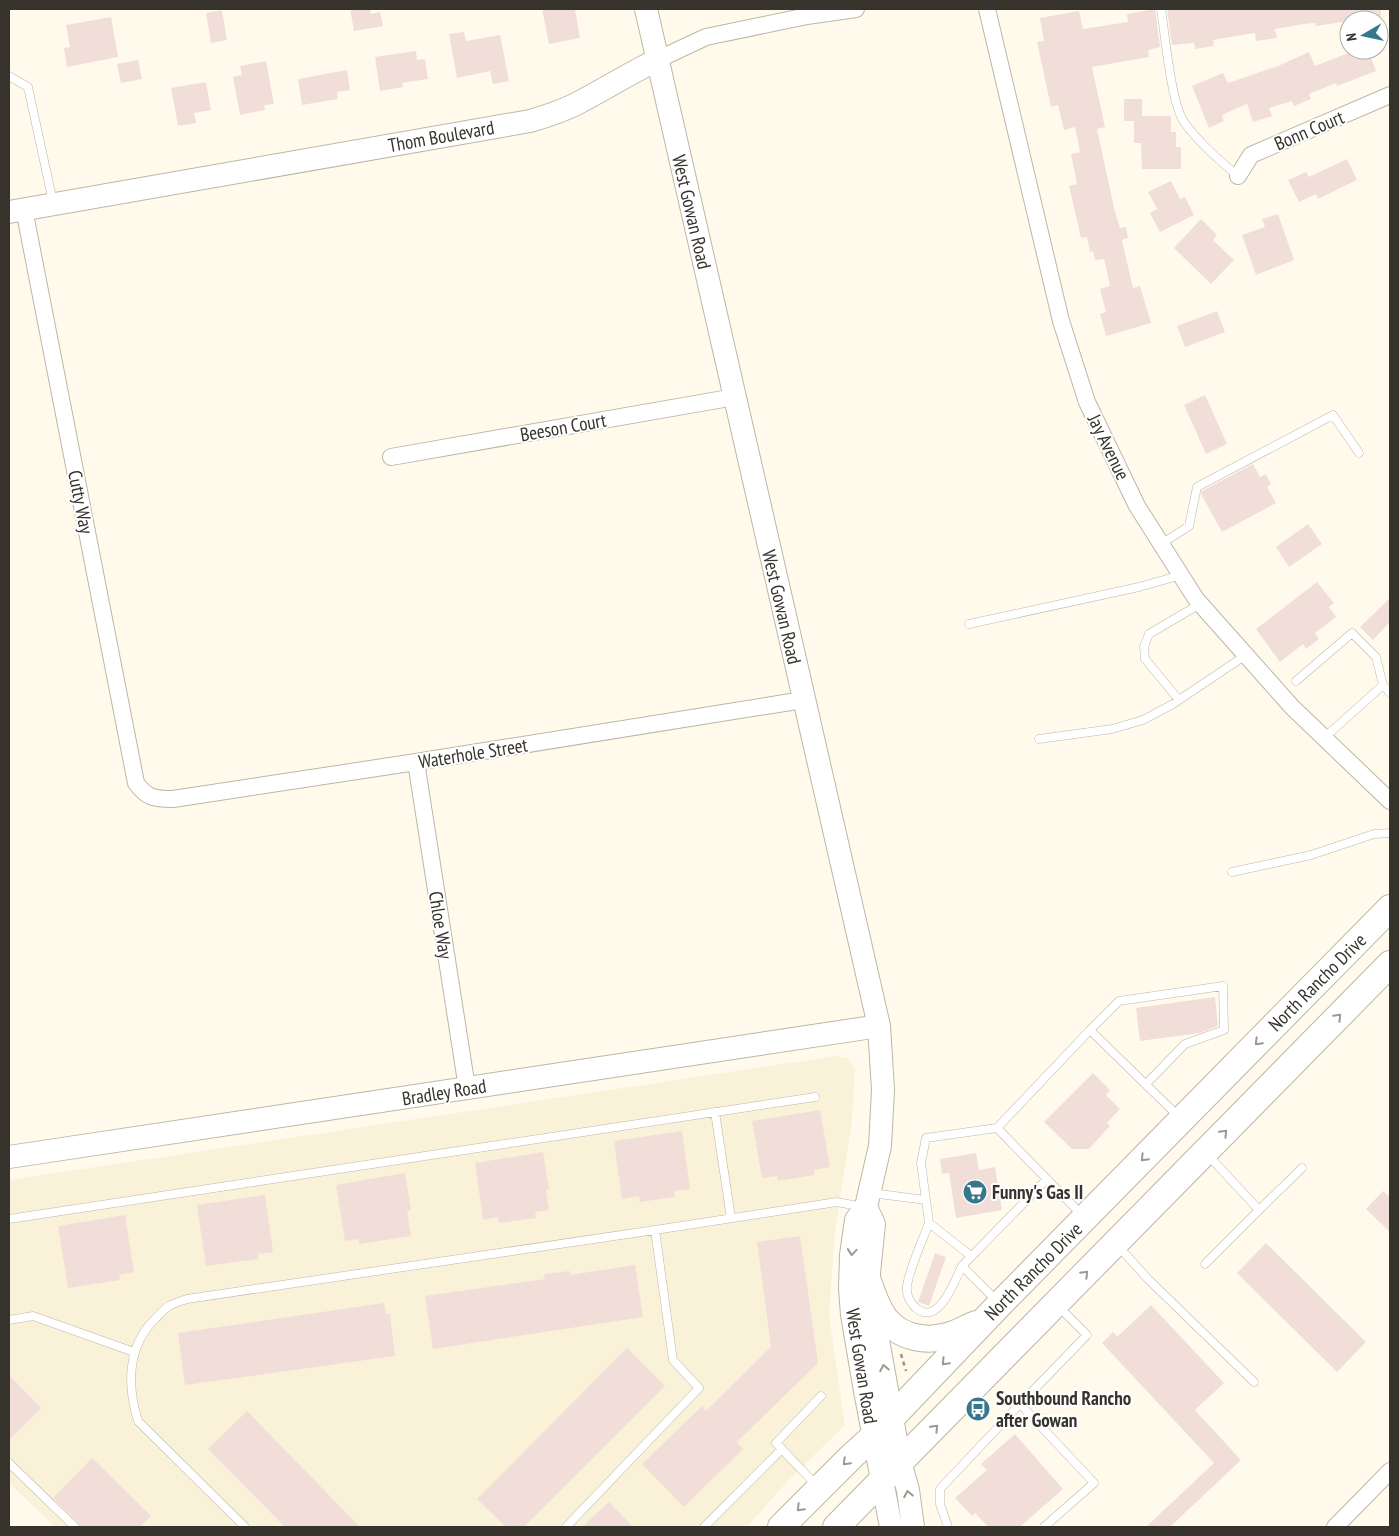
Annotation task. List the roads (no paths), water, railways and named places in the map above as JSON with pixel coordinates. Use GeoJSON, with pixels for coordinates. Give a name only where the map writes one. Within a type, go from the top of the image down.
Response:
{"type":"FeatureCollection","features":[{"type":"Feature","properties":{"kind":"main road","name":"North Rancho Drive"},"geometry":{"type":"LineString","coordinates":[[781,1527],[874,1436],[992,1312],[1390,908]]}},
{"type":"Feature","properties":{"kind":"main road","name":"North Rancho Drive"},"geometry":{"type":"LineString","coordinates":[[836,1527],[891,1470],[918,1446],[1390,964]]}},
{"type":"Feature","properties":{"kind":"main road"},"geometry":{"type":"LineString","coordinates":[[869,1284],[879,1308],[888,1323],[912,1337],[928,1340],[946,1337],[992,1312]]}},
{"type":"Feature","properties":{"kind":"street","name":"West Gowan Road"},"geometry":{"type":"LineString","coordinates":[[646,9],[879,1026],[883,1090],[880,1146],[868,1200],[856,1220],[851,1255],[850,1288],[852,1314],[874,1436],[891,1470],[908,1490],[914,1527]]}},
{"type":"Feature","properties":{"kind":"street","name":"Thom Boulevard"},"geometry":{"type":"LineString","coordinates":[[17,210],[530,121],[578,104],[630,73],[706,37],[807,16],[856,9]]}},
{"type":"Feature","properties":{"kind":"street","name":"Jay Avenue"},"geometry":{"type":"LineString","coordinates":[[988,9],[1061,321],[1087,402],[1137,506],[1200,604],[1292,707],[1390,801]]}},
{"type":"Feature","properties":{"kind":"street","name":"Bonn Court"},"geometry":{"type":"LineString","coordinates":[[1238,176],[1251,155],[1390,95]]}},
{"type":"Feature","properties":{"kind":"street","name":"Cutty Way"},"geometry":{"type":"LineString","coordinates":[[17,210],[136,783],[144,793]]}},
{"type":"Feature","properties":{"kind":"street","name":"Beeson Court"},"geometry":{"type":"LineString","coordinates":[[391,457],[735,397]]}},
{"type":"Feature","properties":{"kind":"street","name":"Waterhole Street"},"geometry":{"type":"LineString","coordinates":[[144,793],[158,799],[172,799],[803,700]]}},
{"type":"Feature","properties":{"kind":"street","name":"Chloe Way"},"geometry":{"type":"LineString","coordinates":[[416,762],[467,1088]]}},
{"type":"Feature","properties":{"kind":"street","name":"Bradley Road"},"geometry":{"type":"LineString","coordinates":[[9,1157],[879,1026]]}},
{"type":"Feature","properties":{"kind":"street","name":"West Gowan Road"},"geometry":{"type":"LineString","coordinates":[[868,1200],[874,1224],[869,1284],[893,1416],[891,1527]]}},
{"type":"Feature","properties":{"kind":"street"},"geometry":{"type":"LineString","coordinates":[[1336,1527],[1390,1471]]}},
{"type":"Feature","properties":{"kind":"lane"},"geometry":{"type":"LineString","coordinates":[[1161,9],[1174,95],[1182,120],[1212,154],[1238,176]]}},
{"type":"Feature","properties":{"kind":"lane"},"geometry":{"type":"LineString","coordinates":[[9,76],[28,87],[53,204]]}},
{"type":"Feature","properties":{"kind":"lane"},"geometry":{"type":"LineString","coordinates":[[1161,544],[1189,526],[1197,487],[1333,414],[1358,453]]}},
{"type":"Feature","properties":{"kind":"lane"},"geometry":{"type":"LineString","coordinates":[[969,624],[1139,587],[1181,575]]}},
{"type":"Feature","properties":{"kind":"lane"},"geometry":{"type":"LineString","coordinates":[[1179,700],[1145,659],[1144,648],[1149,634],[1200,604]]}},
{"type":"Feature","properties":{"kind":"lane"},"geometry":{"type":"LineString","coordinates":[[1296,681],[1352,633],[1376,657],[1383,685],[1390,693]]}},
{"type":"Feature","properties":{"kind":"lane"},"geometry":{"type":"LineString","coordinates":[[1039,739],[1112,729],[1143,720],[1179,700],[1246,655]]}},
{"type":"Feature","properties":{"kind":"lane"},"geometry":{"type":"LineString","coordinates":[[1324,738],[1383,685]]}},
{"type":"Feature","properties":{"kind":"lane"},"geometry":{"type":"LineString","coordinates":[[1232,872],[1311,855],[1374,834],[1390,833]]}},
{"type":"Feature","properties":{"kind":"lane"},"geometry":{"type":"LineString","coordinates":[[1047,1179],[962,1266],[942,1304],[935,1310],[925,1311],[917,1309],[909,1300],[907,1286],[929,1223],[921,1163],[926,1138],[997,1128],[1119,1001],[1223,986],[1224,1030],[1185,1044],[1146,1084]]}},
{"type":"Feature","properties":{"kind":"lane"},"geometry":{"type":"LineString","coordinates":[[1090,1030],[1181,1120]]}},
{"type":"Feature","properties":{"kind":"lane"},"geometry":{"type":"LineString","coordinates":[[9,1219],[815,1097]]}},
{"type":"Feature","properties":{"kind":"lane"},"geometry":{"type":"LineString","coordinates":[[715,1112],[731,1218]]}},
{"type":"Feature","properties":{"kind":"lane"},"geometry":{"type":"LineString","coordinates":[[997,1128],[1086,1218]]}},
{"type":"Feature","properties":{"kind":"lane"},"geometry":{"type":"LineString","coordinates":[[1205,1152],[1260,1210]]}},
{"type":"Feature","properties":{"kind":"lane"},"geometry":{"type":"LineString","coordinates":[[1205,1264],[1302,1168]]}},
{"type":"Feature","properties":{"kind":"lane"},"geometry":{"type":"LineString","coordinates":[[245,1527],[138,1421],[132,1401],[131,1370],[134,1352],[148,1325],[168,1306],[187,1299],[837,1202],[926,1200]]}},
{"type":"Feature","properties":{"kind":"lane"},"geometry":{"type":"LineString","coordinates":[[929,1223],[971,1256]]}},
{"type":"Feature","properties":{"kind":"lane"},"geometry":{"type":"LineString","coordinates":[[566,1527],[699,1388],[673,1360],[655,1230]]}},
{"type":"Feature","properties":{"kind":"lane"},"geometry":{"type":"LineString","coordinates":[[1115,1243],[1149,1280],[1254,1382]]}},
{"type":"Feature","properties":{"kind":"lane"},"geometry":{"type":"LineString","coordinates":[[962,1266],[992,1312]]}},
{"type":"Feature","properties":{"kind":"lane"},"geometry":{"type":"LineString","coordinates":[[948,1527],[940,1504],[940,1488],[1087,1335],[1056,1304]]}},
{"type":"Feature","properties":{"kind":"lane"},"geometry":{"type":"LineString","coordinates":[[9,1320],[33,1316],[134,1352]]}},
{"type":"Feature","properties":{"kind":"lane"},"geometry":{"type":"LineString","coordinates":[[820,1488],[776,1443],[821,1396]]}},
{"type":"Feature","properties":{"kind":"lane"},"geometry":{"type":"LineString","coordinates":[[1020,1404],[1094,1483],[1044,1527]]}},
{"type":"Feature","properties":{"kind":"lane"},"geometry":{"type":"LineString","coordinates":[[704,1527],[782,1449]]}},
{"type":"Feature","properties":{"kind":"lane"},"geometry":{"type":"LineString","coordinates":[[9,1462],[75,1527]]}},
{"type":"Feature","properties":{"kind":"place","name":"Funny's Gas II"},"geometry":{"type":"Point","coordinates":[975,1192]}},
{"type":"Feature","properties":{"kind":"place","name":"Southbound Rancho after Gowan"},"geometry":{"type":"Point","coordinates":[978,1409]}}]}
